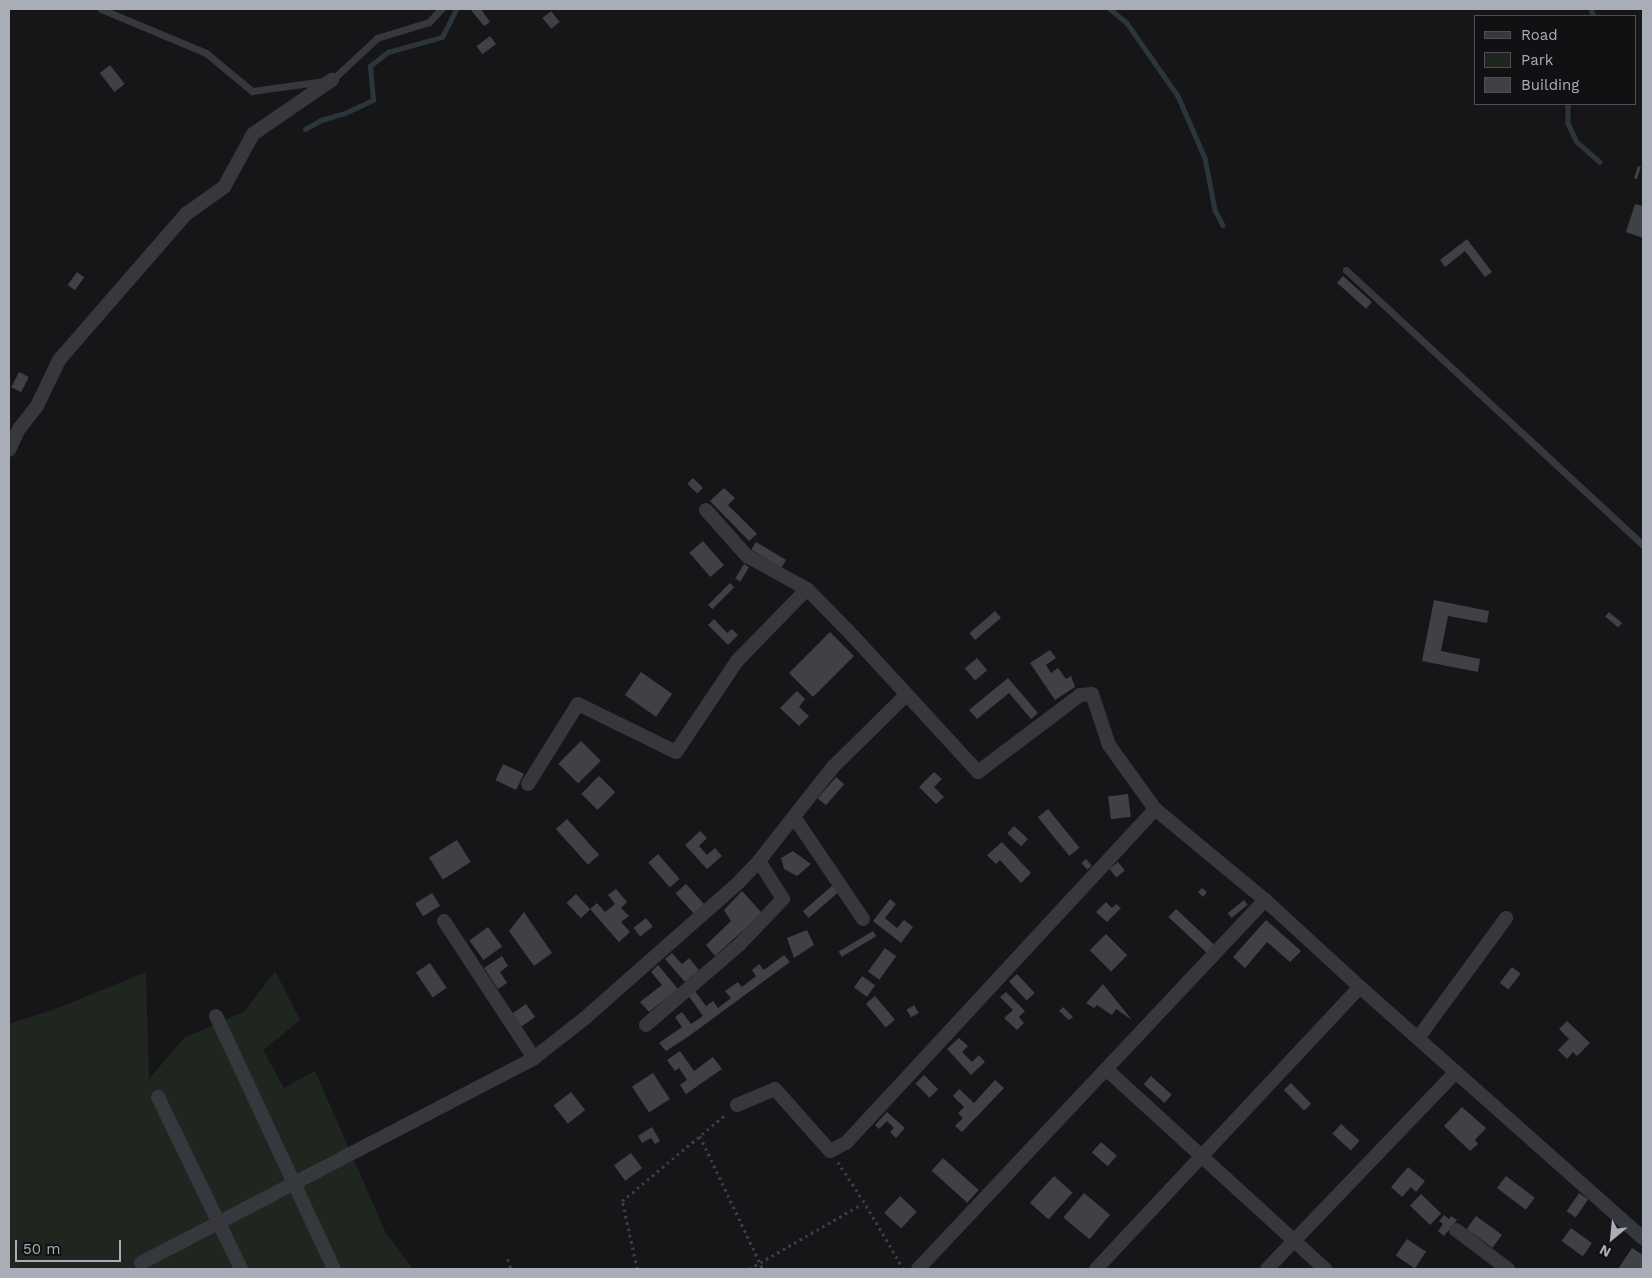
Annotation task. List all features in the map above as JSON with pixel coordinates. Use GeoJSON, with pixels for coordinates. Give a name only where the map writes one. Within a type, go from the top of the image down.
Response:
{"type":"FeatureCollection","features":[{"type":"Feature","properties":{"kind":"street"},"geometry":{"type":"LineString","coordinates":[[9,450],[14,426],[37,406],[59,360],[186,214],[224,187],[253,134],[332,80]]}},
{"type":"Feature","properties":{"kind":"street"},"geometry":{"type":"LineString","coordinates":[[706,510],[746,556],[807,589],[853,636],[978,772],[1080,695],[1092,694],[1109,745],[1155,809],[1265,900],[1360,987],[1643,1238]]}},
{"type":"Feature","properties":{"kind":"street"},"geometry":{"type":"LineString","coordinates":[[528,784],[578,704],[676,752],[736,661],[807,589]]}},
{"type":"Feature","properties":{"kind":"street"},"geometry":{"type":"LineString","coordinates":[[141,1263],[534,1058],[586,1018],[737,884],[759,861],[833,767],[906,695]]}},
{"type":"Feature","properties":{"kind":"street"},"geometry":{"type":"LineString","coordinates":[[737,1105],[775,1088],[830,1151],[846,1143],[1155,809]]}},
{"type":"Feature","properties":{"kind":"street"},"geometry":{"type":"LineString","coordinates":[[794,817],[863,919]]}},
{"type":"Feature","properties":{"kind":"street"},"geometry":{"type":"LineString","coordinates":[[646,1025],[739,945],[783,899],[759,861]]}},
{"type":"Feature","properties":{"kind":"street"},"geometry":{"type":"LineString","coordinates":[[918,1269],[1265,900]]}},
{"type":"Feature","properties":{"kind":"street"},"geometry":{"type":"LineString","coordinates":[[1418,1038],[1506,918]]}},
{"type":"Feature","properties":{"kind":"street"},"geometry":{"type":"LineString","coordinates":[[444,920],[534,1058]]}},
{"type":"Feature","properties":{"kind":"street"},"geometry":{"type":"LineString","coordinates":[[1096,1269],[1360,987]]}},
{"type":"Feature","properties":{"kind":"street"},"geometry":{"type":"LineString","coordinates":[[216,1016],[334,1269]]}},
{"type":"Feature","properties":{"kind":"street"},"geometry":{"type":"LineString","coordinates":[[1106,1069],[1325,1269]]}},
{"type":"Feature","properties":{"kind":"street"},"geometry":{"type":"LineString","coordinates":[[1267,1269],[1456,1072]]}},
{"type":"Feature","properties":{"kind":"street"},"geometry":{"type":"LineString","coordinates":[[158,1097],[241,1269]]}},
{"type":"Feature","properties":{"kind":"street"},"geometry":{"type":"LineString","coordinates":[[1456,1230],[1508,1269]]}},
{"type":"Feature","properties":{"kind":"lane"},"geometry":{"type":"LineString","coordinates":[[101,9],[206,53],[252,91],[332,80],[377,38],[429,22],[441,9]]}},
{"type":"Feature","properties":{"kind":"lane"},"geometry":{"type":"LineString","coordinates":[[1346,270],[1643,545]]}},
{"type":"Feature","properties":{"kind":"path"},"geometry":{"type":"LineString","coordinates":[[637,1269],[622,1201],[737,1105]]}},
{"type":"Feature","properties":{"kind":"path"},"geometry":{"type":"LineString","coordinates":[[700,1136],[763,1269]]}},
{"type":"Feature","properties":{"kind":"path"},"geometry":{"type":"LineString","coordinates":[[830,1151],[863,1200],[904,1269]]}},
{"type":"Feature","properties":{"kind":"path"},"geometry":{"type":"LineString","coordinates":[[749,1269],[862,1204]]}},
{"type":"Feature","properties":{"kind":"path"},"geometry":{"type":"LineString","coordinates":[[508,1259],[511,1269]]}},
{"type":"Feature","properties":{"kind":"green space"},"geometry":{"type":"Polygon","coordinates":[[[275,971],[300,1020],[263,1050],[284,1088],[315,1071],[386,1233],[413,1269],[9,1269],[9,1024],[55,1009],[146,972],[149,1079],[184,1038],[245,1011],[275,971]]]}},
{"type":"Feature","properties":{"kind":"building"},"geometry":{"type":"Polygon","coordinates":[[[481,9],[490,22],[484,26],[471,10],[481,9]]]}},
{"type":"Feature","properties":{"kind":"building"},"geometry":{"type":"Polygon","coordinates":[[[551,11],[560,22],[551,29],[542,18],[551,11]]]}},
{"type":"Feature","properties":{"kind":"building"},"geometry":{"type":"Polygon","coordinates":[[[490,36],[496,44],[482,54],[476,46],[490,36]]]}},
{"type":"Feature","properties":{"kind":"building"},"geometry":{"type":"Polygon","coordinates":[[[110,65],[125,84],[115,92],[100,73],[110,65]]]}},
{"type":"Feature","properties":{"kind":"building"},"geometry":{"type":"Polygon","coordinates":[[[1638,166],[1641,167],[1637,179],[1634,178],[1638,166]]]}},
{"type":"Feature","properties":{"kind":"building"},"geometry":{"type":"Polygon","coordinates":[[[1635,204],[1643,206],[1643,238],[1626,232],[1635,204]]]}},
{"type":"Feature","properties":{"kind":"building"},"geometry":{"type":"Polygon","coordinates":[[[1467,239],[1492,272],[1485,277],[1465,251],[1445,267],[1440,260],[1467,239]]]}},
{"type":"Feature","properties":{"kind":"building"},"geometry":{"type":"Polygon","coordinates":[[[77,272],[84,277],[75,290],[68,285],[77,272]]]}},
{"type":"Feature","properties":{"kind":"building"},"geometry":{"type":"Polygon","coordinates":[[[1343,276],[1372,302],[1366,309],[1337,283],[1343,276]]]}},
{"type":"Feature","properties":{"kind":"building"},"geometry":{"type":"Polygon","coordinates":[[[19,372],[29,377],[21,392],[11,387],[19,372]]]}},
{"type":"Feature","properties":{"kind":"building"},"geometry":{"type":"Polygon","coordinates":[[[693,478],[703,488],[697,494],[687,484],[693,478]]]}},
{"type":"Feature","properties":{"kind":"building"},"geometry":{"type":"Polygon","coordinates":[[[724,488],[735,498],[728,505],[757,534],[749,541],[710,501],[724,488]]]}},
{"type":"Feature","properties":{"kind":"building"},"geometry":{"type":"Polygon","coordinates":[[[703,541],[724,565],[710,577],[689,553],[703,541]]]}},
{"type":"Feature","properties":{"kind":"building"},"geometry":{"type":"Polygon","coordinates":[[[756,542],[786,560],[781,568],[751,550],[756,542]]]}},
{"type":"Feature","properties":{"kind":"building"},"geometry":{"type":"Polygon","coordinates":[[[744,564],[749,567],[740,582],[735,579],[744,564]]]}},
{"type":"Feature","properties":{"kind":"building"},"geometry":{"type":"Polygon","coordinates":[[[730,583],[734,587],[712,609],[708,605],[730,583]]]}},
{"type":"Feature","properties":{"kind":"building"},"geometry":{"type":"Polygon","coordinates":[[[1434,600],[1489,611],[1487,623],[1448,616],[1441,651],[1480,659],[1478,672],[1422,661],[1434,600]]]}},
{"type":"Feature","properties":{"kind":"building"},"geometry":{"type":"Polygon","coordinates":[[[995,611],[1001,618],[975,640],[969,633],[995,611]]]}},
{"type":"Feature","properties":{"kind":"building"},"geometry":{"type":"Polygon","coordinates":[[[1609,612],[1622,623],[1618,628],[1605,617],[1609,612]]]}},
{"type":"Feature","properties":{"kind":"building"},"geometry":{"type":"Polygon","coordinates":[[[714,619],[727,633],[732,629],[738,635],[728,645],[708,625],[714,619]]]}},
{"type":"Feature","properties":{"kind":"building"},"geometry":{"type":"Polygon","coordinates":[[[830,632],[854,656],[813,697],[789,673],[830,632]]]}},
{"type":"Feature","properties":{"kind":"building"},"geometry":{"type":"Polygon","coordinates":[[[1050,650],[1056,658],[1046,665],[1051,673],[1058,668],[1066,679],[1071,676],[1075,687],[1055,700],[1030,663],[1050,650]]]}},
{"type":"Feature","properties":{"kind":"building"},"geometry":{"type":"Polygon","coordinates":[[[977,658],[987,670],[975,681],[965,668],[977,658]]]}},
{"type":"Feature","properties":{"kind":"building"},"geometry":{"type":"Polygon","coordinates":[[[641,672],[672,694],[656,717],[625,695],[641,672]]]}},
{"type":"Feature","properties":{"kind":"building"},"geometry":{"type":"Polygon","coordinates":[[[1008,678],[1038,713],[1031,719],[1009,693],[977,719],[969,710],[1008,678]]]}},
{"type":"Feature","properties":{"kind":"building"},"geometry":{"type":"Polygon","coordinates":[[[797,691],[805,699],[799,707],[809,716],[799,726],[780,708],[797,691]]]}},
{"type":"Feature","properties":{"kind":"building"},"geometry":{"type":"Polygon","coordinates":[[[581,741],[601,761],[578,783],[558,764],[581,741]]]}},
{"type":"Feature","properties":{"kind":"building"},"geometry":{"type":"Polygon","coordinates":[[[503,764],[524,774],[516,790],[495,780],[503,764]]]}},
{"type":"Feature","properties":{"kind":"building"},"geometry":{"type":"Polygon","coordinates":[[[934,772],[942,779],[934,787],[944,797],[936,804],[919,787],[934,772]]]}},
{"type":"Feature","properties":{"kind":"building"},"geometry":{"type":"Polygon","coordinates":[[[599,776],[615,792],[598,810],[581,794],[599,776]]]}},
{"type":"Feature","properties":{"kind":"building"},"geometry":{"type":"Polygon","coordinates":[[[836,777],[844,784],[826,805],[818,798],[836,777]]]}},
{"type":"Feature","properties":{"kind":"building"},"geometry":{"type":"Polygon","coordinates":[[[1128,794],[1131,817],[1111,819],[1108,796],[1128,794]]]}},
{"type":"Feature","properties":{"kind":"building"},"geometry":{"type":"Polygon","coordinates":[[[1048,809],[1079,848],[1069,856],[1038,817],[1048,809]]]}},
{"type":"Feature","properties":{"kind":"building"},"geometry":{"type":"Polygon","coordinates":[[[567,819],[599,855],[588,865],[556,829],[567,819]]]}},
{"type":"Feature","properties":{"kind":"building"},"geometry":{"type":"Polygon","coordinates":[[[1014,826],[1028,839],[1021,846],[1007,833],[1014,826]]]}},
{"type":"Feature","properties":{"kind":"building"},"geometry":{"type":"Polygon","coordinates":[[[700,831],[707,838],[699,846],[707,855],[715,848],[722,856],[707,869],[685,845],[700,831]]]}},
{"type":"Feature","properties":{"kind":"building"},"geometry":{"type":"Polygon","coordinates":[[[457,840],[471,862],[443,880],[429,857],[457,840]]]}},
{"type":"Feature","properties":{"kind":"building"},"geometry":{"type":"Polygon","coordinates":[[[1002,842],[1031,873],[1021,883],[1000,860],[996,864],[987,855],[1002,842]]]}},
{"type":"Feature","properties":{"kind":"building"},"geometry":{"type":"Polygon","coordinates":[[[793,851],[811,864],[797,876],[784,869],[781,858],[793,851]]]}},
{"type":"Feature","properties":{"kind":"building"},"geometry":{"type":"Polygon","coordinates":[[[658,854],[680,879],[670,887],[648,863],[658,854]]]}},
{"type":"Feature","properties":{"kind":"building"},"geometry":{"type":"Polygon","coordinates":[[[1086,859],[1092,866],[1087,870],[1081,863],[1086,859]]]}},
{"type":"Feature","properties":{"kind":"building"},"geometry":{"type":"Polygon","coordinates":[[[1118,862],[1125,871],[1116,877],[1109,869],[1118,862]]]}},
{"type":"Feature","properties":{"kind":"building"},"geometry":{"type":"Polygon","coordinates":[[[686,884],[704,904],[694,913],[676,893],[686,884]]]}},
{"type":"Feature","properties":{"kind":"building"},"geometry":{"type":"Polygon","coordinates":[[[833,885],[839,892],[809,918],[803,911],[833,885]]]}},
{"type":"Feature","properties":{"kind":"building"},"geometry":{"type":"Polygon","coordinates":[[[1202,888],[1207,892],[1203,897],[1198,892],[1202,888]]]}},
{"type":"Feature","properties":{"kind":"building"},"geometry":{"type":"Polygon","coordinates":[[[616,889],[627,902],[621,908],[629,916],[621,922],[630,932],[619,942],[590,909],[597,903],[605,912],[615,904],[608,895],[616,889]]]}},
{"type":"Feature","properties":{"kind":"building"},"geometry":{"type":"Polygon","coordinates":[[[742,891],[762,913],[715,956],[706,945],[731,921],[724,910],[742,891]]]}},
{"type":"Feature","properties":{"kind":"building"},"geometry":{"type":"Polygon","coordinates":[[[432,893],[440,906],[423,916],[415,904],[432,893]]]}},
{"type":"Feature","properties":{"kind":"building"},"geometry":{"type":"Polygon","coordinates":[[[576,894],[590,909],[581,918],[566,903],[576,894]]]}},
{"type":"Feature","properties":{"kind":"building"},"geometry":{"type":"Polygon","coordinates":[[[890,899],[896,904],[885,918],[897,928],[904,920],[913,927],[901,943],[873,921],[890,899]]]}},
{"type":"Feature","properties":{"kind":"building"},"geometry":{"type":"Polygon","coordinates":[[[1244,900],[1248,905],[1231,918],[1228,913],[1244,900]]]}},
{"type":"Feature","properties":{"kind":"building"},"geometry":{"type":"Polygon","coordinates":[[[1106,902],[1112,908],[1116,904],[1121,908],[1107,922],[1096,912],[1106,902]]]}},
{"type":"Feature","properties":{"kind":"building"},"geometry":{"type":"Polygon","coordinates":[[[1176,909],[1214,944],[1207,953],[1168,917],[1176,909]]]}},
{"type":"Feature","properties":{"kind":"building"},"geometry":{"type":"Polygon","coordinates":[[[524,912],[552,953],[534,966],[509,931],[524,912]]]}},
{"type":"Feature","properties":{"kind":"building"},"geometry":{"type":"Polygon","coordinates":[[[646,918],[653,927],[640,937],[633,928],[646,918]]]}},
{"type":"Feature","properties":{"kind":"building"},"geometry":{"type":"Polygon","coordinates":[[[1266,920],[1301,951],[1290,962],[1267,942],[1245,968],[1233,957],[1266,920]]]}},
{"type":"Feature","properties":{"kind":"building"},"geometry":{"type":"Polygon","coordinates":[[[488,927],[502,946],[483,960],[469,941],[488,927]]]}},
{"type":"Feature","properties":{"kind":"building"},"geometry":{"type":"Polygon","coordinates":[[[807,930],[814,945],[794,958],[787,938],[807,930]]]}},
{"type":"Feature","properties":{"kind":"building"},"geometry":{"type":"Polygon","coordinates":[[[873,931],[876,936],[842,957],[839,952],[873,931]]]}},
{"type":"Feature","properties":{"kind":"building"},"geometry":{"type":"Polygon","coordinates":[[[1106,934],[1127,955],[1111,971],[1090,950],[1106,934]]]}},
{"type":"Feature","properties":{"kind":"building"},"geometry":{"type":"Polygon","coordinates":[[[885,948],[896,956],[879,980],[868,971],[885,948]]]}},
{"type":"Feature","properties":{"kind":"building"},"geometry":{"type":"Polygon","coordinates":[[[672,953],[682,964],[689,958],[699,970],[685,982],[665,959],[672,953]]]}},
{"type":"Feature","properties":{"kind":"building"},"geometry":{"type":"Polygon","coordinates":[[[784,955],[790,962],[689,1036],[666,1051],[659,1043],[682,1027],[675,1017],[682,1012],[691,1024],[703,1016],[688,995],[694,990],[706,1006],[713,1001],[718,1008],[731,998],[725,991],[738,982],[742,987],[756,976],[752,970],[759,964],[764,970],[784,955]]]}},
{"type":"Feature","properties":{"kind":"building"},"geometry":{"type":"Polygon","coordinates":[[[502,956],[508,966],[500,972],[507,983],[498,989],[484,968],[502,956]]]}},
{"type":"Feature","properties":{"kind":"building"},"geometry":{"type":"Polygon","coordinates":[[[430,963],[447,988],[433,997],[416,973],[430,963]]]}},
{"type":"Feature","properties":{"kind":"building"},"geometry":{"type":"Polygon","coordinates":[[[658,965],[678,989],[649,1012],[640,1002],[662,985],[651,972],[658,965]]]}},
{"type":"Feature","properties":{"kind":"building"},"geometry":{"type":"Polygon","coordinates":[[[1512,967],[1521,974],[1508,990],[1500,983],[1512,967]]]}},
{"type":"Feature","properties":{"kind":"building"},"geometry":{"type":"Polygon","coordinates":[[[1017,974],[1035,993],[1027,1001],[1009,982],[1017,974]]]}},
{"type":"Feature","properties":{"kind":"building"},"geometry":{"type":"Polygon","coordinates":[[[862,976],[875,985],[867,997],[854,987],[862,976]]]}},
{"type":"Feature","properties":{"kind":"building"},"geometry":{"type":"Polygon","coordinates":[[[1103,984],[1132,1020],[1116,1009],[1112,1015],[1097,1005],[1094,1008],[1086,1003],[1103,984]]]}},
{"type":"Feature","properties":{"kind":"building"},"geometry":{"type":"Polygon","coordinates":[[[1006,992],[1025,1011],[1019,1017],[1024,1023],[1017,1030],[1004,1018],[1013,1010],[1000,997],[1006,992]]]}},
{"type":"Feature","properties":{"kind":"building"},"geometry":{"type":"Polygon","coordinates":[[[875,996],[895,1020],[886,1027],[866,1004],[875,996]]]}},
{"type":"Feature","properties":{"kind":"building"},"geometry":{"type":"Polygon","coordinates":[[[526,1004],[535,1017],[521,1027],[512,1014],[526,1004]]]}},
{"type":"Feature","properties":{"kind":"building"},"geometry":{"type":"Polygon","coordinates":[[[914,1005],[919,1013],[911,1017],[906,1010],[914,1005]]]}},
{"type":"Feature","properties":{"kind":"building"},"geometry":{"type":"Polygon","coordinates":[[[1063,1007],[1073,1017],[1069,1020],[1059,1011],[1063,1007]]]}},
{"type":"Feature","properties":{"kind":"building"},"geometry":{"type":"Polygon","coordinates":[[[1567,1021],[1590,1043],[1577,1056],[1573,1052],[1567,1059],[1558,1050],[1569,1039],[1559,1029],[1567,1021]]]}},
{"type":"Feature","properties":{"kind":"building"},"geometry":{"type":"Polygon","coordinates":[[[959,1038],[968,1046],[962,1052],[972,1062],[979,1055],[985,1062],[971,1075],[947,1049],[959,1038]]]}},
{"type":"Feature","properties":{"kind":"building"},"geometry":{"type":"Polygon","coordinates":[[[680,1051],[694,1071],[713,1057],[722,1069],[686,1094],[680,1085],[687,1080],[679,1068],[675,1071],[667,1060],[680,1051]]]}},
{"type":"Feature","properties":{"kind":"building"},"geometry":{"type":"Polygon","coordinates":[[[653,1073],[670,1099],[649,1113],[632,1087],[653,1073]]]}},
{"type":"Feature","properties":{"kind":"building"},"geometry":{"type":"Polygon","coordinates":[[[924,1075],[938,1089],[930,1098],[916,1083],[924,1075]]]}},
{"type":"Feature","properties":{"kind":"building"},"geometry":{"type":"Polygon","coordinates":[[[1151,1076],[1172,1095],[1164,1103],[1144,1084],[1151,1076]]]}},
{"type":"Feature","properties":{"kind":"building"},"geometry":{"type":"Polygon","coordinates":[[[995,1080],[1004,1088],[962,1132],[955,1126],[963,1118],[958,1113],[964,1107],[953,1096],[959,1089],[974,1103],[995,1080]]]}},
{"type":"Feature","properties":{"kind":"building"},"geometry":{"type":"Polygon","coordinates":[[[1291,1083],[1311,1104],[1304,1111],[1284,1090],[1291,1083]]]}},
{"type":"Feature","properties":{"kind":"building"},"geometry":{"type":"Polygon","coordinates":[[[571,1092],[585,1110],[568,1124],[554,1106],[571,1092]]]}},
{"type":"Feature","properties":{"kind":"building"},"geometry":{"type":"Polygon","coordinates":[[[1462,1107],[1486,1128],[1475,1140],[1478,1144],[1470,1151],[1444,1126],[1462,1107]]]}},
{"type":"Feature","properties":{"kind":"building"},"geometry":{"type":"Polygon","coordinates":[[[887,1112],[905,1128],[896,1138],[890,1132],[894,1128],[887,1121],[879,1129],[875,1125],[887,1112]]]}},
{"type":"Feature","properties":{"kind":"building"},"geometry":{"type":"Polygon","coordinates":[[[1341,1124],[1360,1141],[1351,1150],[1332,1134],[1341,1124]]]}},
{"type":"Feature","properties":{"kind":"building"},"geometry":{"type":"Polygon","coordinates":[[[652,1127],[660,1141],[655,1144],[651,1138],[642,1143],[638,1136],[652,1127]]]}},
{"type":"Feature","properties":{"kind":"building"},"geometry":{"type":"Polygon","coordinates":[[[1101,1142],[1117,1156],[1108,1166],[1092,1153],[1101,1142]]]}},
{"type":"Feature","properties":{"kind":"building"},"geometry":{"type":"Polygon","coordinates":[[[631,1153],[642,1168],[625,1181],[614,1165],[631,1153]]]}},
{"type":"Feature","properties":{"kind":"building"},"geometry":{"type":"Polygon","coordinates":[[[943,1158],[979,1190],[967,1203],[932,1171],[943,1158]]]}},
{"type":"Feature","properties":{"kind":"building"},"geometry":{"type":"Polygon","coordinates":[[[1408,1167],[1425,1181],[1416,1192],[1411,1187],[1402,1197],[1391,1187],[1408,1167]]]}},
{"type":"Feature","properties":{"kind":"building"},"geometry":{"type":"Polygon","coordinates":[[[1054,1176],[1073,1193],[1048,1219],[1030,1203],[1054,1176]]]}},
{"type":"Feature","properties":{"kind":"building"},"geometry":{"type":"Polygon","coordinates":[[[1506,1176],[1535,1198],[1526,1210],[1497,1188],[1506,1176]]]}},
{"type":"Feature","properties":{"kind":"building"},"geometry":{"type":"Polygon","coordinates":[[[1084,1193],[1110,1215],[1089,1239],[1063,1218],[1084,1193]]]}},
{"type":"Feature","properties":{"kind":"building"},"geometry":{"type":"Polygon","coordinates":[[[1579,1193],[1588,1199],[1576,1217],[1567,1211],[1579,1193]]]}},
{"type":"Feature","properties":{"kind":"building"},"geometry":{"type":"Polygon","coordinates":[[[1421,1194],[1441,1213],[1430,1225],[1410,1206],[1421,1194]]]}},
{"type":"Feature","properties":{"kind":"building"},"geometry":{"type":"Polygon","coordinates":[[[900,1196],[917,1212],[901,1229],[884,1213],[900,1196]]]}},
{"type":"Feature","properties":{"kind":"building"},"geometry":{"type":"Polygon","coordinates":[[[1444,1215],[1449,1219],[1451,1216],[1457,1220],[1444,1236],[1438,1231],[1443,1224],[1439,1221],[1444,1215]]]}},
{"type":"Feature","properties":{"kind":"building"},"geometry":{"type":"Polygon","coordinates":[[[1476,1216],[1502,1235],[1492,1248],[1467,1229],[1476,1216]]]}},
{"type":"Feature","properties":{"kind":"building"},"geometry":{"type":"Polygon","coordinates":[[[1571,1228],[1592,1243],[1583,1256],[1562,1241],[1571,1228]]]}},
{"type":"Feature","properties":{"kind":"building"},"geometry":{"type":"Polygon","coordinates":[[[1407,1239],[1426,1252],[1415,1268],[1396,1256],[1407,1239]]]}},
{"type":"Feature","properties":{"kind":"building"},"geometry":{"type":"Polygon","coordinates":[[[1632,1248],[1643,1255],[1643,1269],[1618,1269],[1632,1248]]]}},
{"type":"Feature","properties":{"kind":"waterway"},"geometry":{"type":"LineString","coordinates":[[305,129],[321,120],[345,113],[373,100],[370,66],[388,52],[442,37],[456,9]]}},
{"type":"Feature","properties":{"kind":"waterway"},"geometry":{"type":"LineString","coordinates":[[1110,9],[1127,23],[1178,96],[1205,158],[1215,210],[1223,225]]}},
{"type":"Feature","properties":{"kind":"waterway"},"geometry":{"type":"LineString","coordinates":[[1591,9],[1594,15]]}},
{"type":"Feature","properties":{"kind":"waterway"},"geometry":{"type":"LineString","coordinates":[[1568,105],[1568,123],[1577,142],[1600,162]]}}]}
